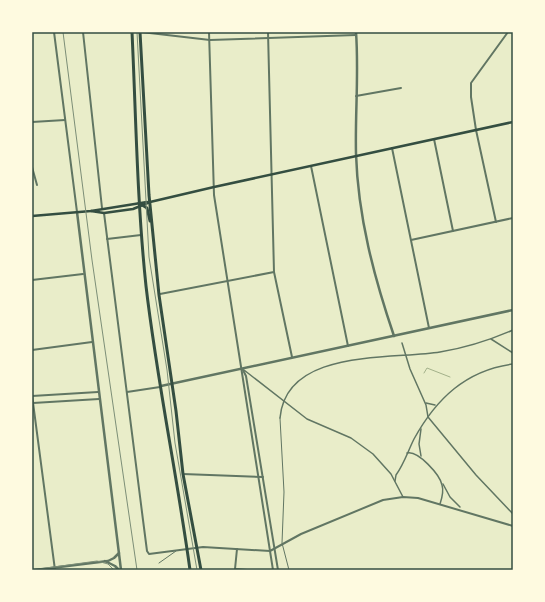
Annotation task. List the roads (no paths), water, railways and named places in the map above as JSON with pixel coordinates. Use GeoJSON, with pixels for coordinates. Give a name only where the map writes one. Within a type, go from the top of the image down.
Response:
{"type":"FeatureCollection","features":[{"type":"Feature","properties":{"kind":"main road"},"geometry":{"type":"LineString","coordinates":[[132,32],[138,203],[141,235],[150,314],[188,549],[190,570]]}},
{"type":"Feature","properties":{"kind":"main road"},"geometry":{"type":"LineString","coordinates":[[140,32],[152,230],[159,295],[183,474],[201,570]]}},
{"type":"Feature","properties":{"kind":"main road"},"geometry":{"type":"LineString","coordinates":[[32,216],[91,211],[102,208],[150,202],[271,174],[513,122]]}},
{"type":"Feature","properties":{"kind":"main road"},"geometry":{"type":"LineString","coordinates":[[91,211],[104,213],[139,207],[150,202]]}},
{"type":"Feature","properties":{"kind":"main road"},"geometry":{"type":"LineString","coordinates":[[138,203],[147,208],[152,230]]}},
{"type":"Feature","properties":{"kind":"street"},"geometry":{"type":"LineString","coordinates":[[54,32],[120,570]]}},
{"type":"Feature","properties":{"kind":"street"},"geometry":{"type":"LineString","coordinates":[[83,32],[102,208]]}},
{"type":"Feature","properties":{"kind":"street"},"geometry":{"type":"LineString","coordinates":[[140,32],[210,40],[356,33],[356,156],[366,239],[378,288],[394,336]]}},
{"type":"Feature","properties":{"kind":"street"},"geometry":{"type":"LineString","coordinates":[[210,32],[214,187],[273,570]]}},
{"type":"Feature","properties":{"kind":"street"},"geometry":{"type":"LineString","coordinates":[[268,32],[274,272],[292,357]]}},
{"type":"Feature","properties":{"kind":"street"},"geometry":{"type":"LineString","coordinates":[[496,222],[476,130],[471,97],[471,84],[508,32]]}},
{"type":"Feature","properties":{"kind":"street"},"geometry":{"type":"LineString","coordinates":[[356,96],[401,88]]}},
{"type":"Feature","properties":{"kind":"street"},"geometry":{"type":"LineString","coordinates":[[32,122],[65,120]]}},
{"type":"Feature","properties":{"kind":"street"},"geometry":{"type":"LineString","coordinates":[[434,139],[453,231]]}},
{"type":"Feature","properties":{"kind":"street"},"geometry":{"type":"LineString","coordinates":[[392,148],[429,328]]}},
{"type":"Feature","properties":{"kind":"street"},"geometry":{"type":"LineString","coordinates":[[311,166],[348,346]]}},
{"type":"Feature","properties":{"kind":"street"},"geometry":{"type":"LineString","coordinates":[[32,167],[37,185]]}},
{"type":"Feature","properties":{"kind":"street"},"geometry":{"type":"LineString","coordinates":[[104,213],[147,551],[151,555],[198,548],[270,551],[282,543],[382,500],[403,497],[418,498],[513,526]]}},
{"type":"Feature","properties":{"kind":"street"},"geometry":{"type":"LineString","coordinates":[[411,240],[513,218]]}},
{"type":"Feature","properties":{"kind":"street"},"geometry":{"type":"LineString","coordinates":[[107,239],[141,235]]}},
{"type":"Feature","properties":{"kind":"street"},"geometry":{"type":"LineString","coordinates":[[159,295],[274,272]]}},
{"type":"Feature","properties":{"kind":"street"},"geometry":{"type":"LineString","coordinates":[[32,280],[83,274]]}},
{"type":"Feature","properties":{"kind":"street"},"geometry":{"type":"LineString","coordinates":[[126,392],[243,369],[292,357],[513,310]]}},
{"type":"Feature","properties":{"kind":"street"},"geometry":{"type":"LineString","coordinates":[[280,418],[284,400],[289,390],[297,382],[318,370],[351,360],[448,351],[490,339],[513,330]]}},
{"type":"Feature","properties":{"kind":"street"},"geometry":{"type":"LineString","coordinates":[[490,339],[513,353]]}},
{"type":"Feature","properties":{"kind":"street"},"geometry":{"type":"LineString","coordinates":[[32,350],[92,342]]}},
{"type":"Feature","properties":{"kind":"street"},"geometry":{"type":"LineString","coordinates":[[402,343],[425,403],[428,417],[476,476],[513,514]]}},
{"type":"Feature","properties":{"kind":"street"},"geometry":{"type":"LineString","coordinates":[[396,481],[398,472],[421,427],[437,404],[452,388],[471,376],[498,366],[513,364]]}},
{"type":"Feature","properties":{"kind":"street"},"geometry":{"type":"LineString","coordinates":[[243,369],[312,423],[356,442],[376,456],[396,481],[403,497]]}},
{"type":"Feature","properties":{"kind":"street"},"geometry":{"type":"LineString","coordinates":[[243,369],[246,376],[278,570]]}},
{"type":"Feature","properties":{"kind":"street"},"geometry":{"type":"LineString","coordinates":[[55,569],[32,396],[98,392]]}},
{"type":"Feature","properties":{"kind":"street"},"geometry":{"type":"LineString","coordinates":[[32,403],[99,399]]}},
{"type":"Feature","properties":{"kind":"street"},"geometry":{"type":"LineString","coordinates":[[425,403],[430,405],[437,404]]}},
{"type":"Feature","properties":{"kind":"street"},"geometry":{"type":"LineString","coordinates":[[421,427],[419,444],[421,457]]}},
{"type":"Feature","properties":{"kind":"street"},"geometry":{"type":"LineString","coordinates":[[407,453],[413,452],[421,457],[440,479],[450,497],[460,507]]}},
{"type":"Feature","properties":{"kind":"street"},"geometry":{"type":"LineString","coordinates":[[390,472],[398,472]]}},
{"type":"Feature","properties":{"kind":"street"},"geometry":{"type":"LineString","coordinates":[[183,474],[263,477]]}},
{"type":"Feature","properties":{"kind":"street"},"geometry":{"type":"LineString","coordinates":[[440,479],[443,488],[440,504]]}},
{"type":"Feature","properties":{"kind":"street"},"geometry":{"type":"LineString","coordinates":[[236,549],[235,570],[246,570]]}},
{"type":"Feature","properties":{"kind":"street"},"geometry":{"type":"LineString","coordinates":[[35,570],[55,569],[105,561],[114,558],[119,553]]}},
{"type":"Feature","properties":{"kind":"street"},"geometry":{"type":"LineString","coordinates":[[105,561],[120,570]]}},
{"type":"Feature","properties":{"kind":"lane"},"geometry":{"type":"LineString","coordinates":[[280,418],[284,492],[282,543],[289,570]]}},
{"type":"Feature","properties":{"kind":"lane"},"geometry":{"type":"LineString","coordinates":[[159,563],[176,551]]}},
{"type":"Feature","properties":{"kind":"waterway"},"geometry":{"type":"LineString","coordinates":[[424,373],[427,368],[450,377]]}},
{"type":"Feature","properties":{"kind":"tram line"},"geometry":{"type":"LineString","coordinates":[[137,32],[149,257],[167,370],[175,443],[197,570]]}},
{"type":"Feature","properties":{"kind":"tram line"},"geometry":{"type":"LineString","coordinates":[[32,570],[97,561],[108,564],[114,570]]}},
{"type":"Feature","properties":{"kind":"railway"},"geometry":{"type":"LineString","coordinates":[[63,32],[92,260],[137,570]]}}]}
